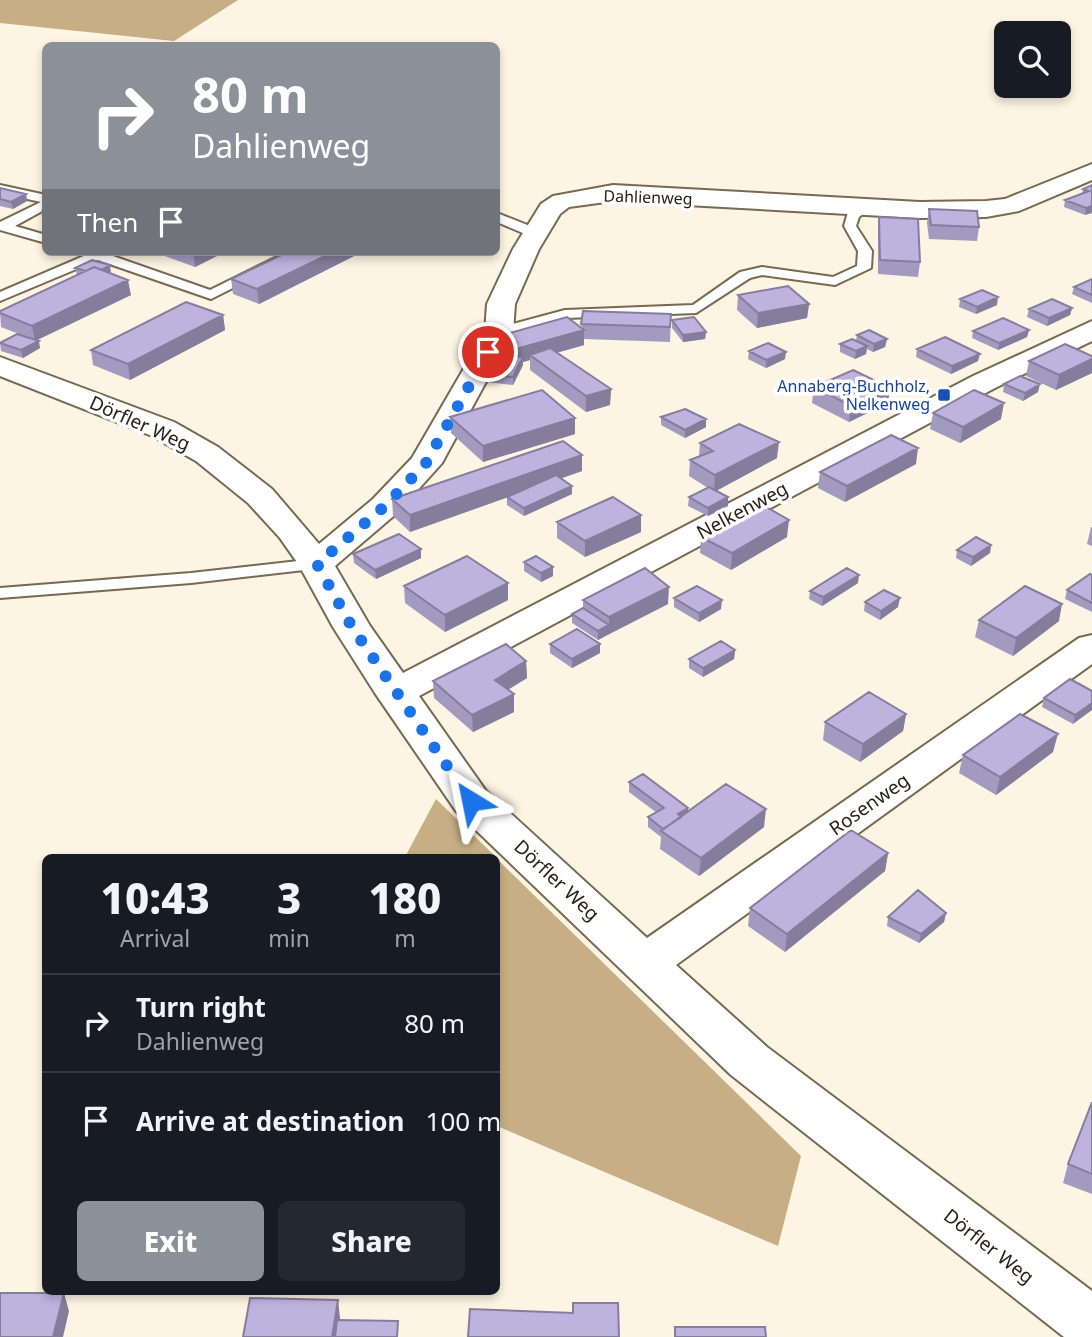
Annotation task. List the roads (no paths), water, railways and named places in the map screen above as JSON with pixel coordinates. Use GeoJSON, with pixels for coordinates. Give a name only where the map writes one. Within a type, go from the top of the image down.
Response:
{"type":"FeatureCollection","features":[{"type":"Feature","properties":{"kind":"street","name":"Dahlienweg"},"geometry":{"type":"LineString","coordinates":[[317,564],[385,506],[426,463],[499,332],[501,304],[535,233],[550,209],[562,201],[612,193],[952,210],[1010,206],[1092,171]]}},
{"type":"Feature","properties":{"kind":"street","name":"Nelkenweg"},"geometry":{"type":"LineString","coordinates":[[395,693],[984,382],[1092,330]]}},
{"type":"Feature","properties":{"kind":"street","name":"Dörfler Weg"},"geometry":{"type":"LineString","coordinates":[[0,366],[163,429],[207,454],[260,496],[317,564],[352,627],[471,801],[749,1061],[1092,1325]]}},
{"type":"Feature","properties":{"kind":"street","name":"Rosenweg"},"geometry":{"type":"LineString","coordinates":[[646,962],[1092,646]]}},
{"type":"Feature","properties":{"kind":"lane"},"geometry":{"type":"LineString","coordinates":[[0,189],[42,198]]}},
{"type":"Feature","properties":{"kind":"lane"},"geometry":{"type":"LineString","coordinates":[[2,227],[42,206]]}},
{"type":"Feature","properties":{"kind":"lane"},"geometry":{"type":"LineString","coordinates":[[499,332],[565,314],[696,309],[745,275],[762,271],[835,282],[864,268],[864,251],[850,226],[853,215],[866,207]]}},
{"type":"Feature","properties":{"kind":"lane"},"geometry":{"type":"LineString","coordinates":[[500,218],[535,233]]}},
{"type":"Feature","properties":{"kind":"lane"},"geometry":{"type":"LineString","coordinates":[[2,227],[42,238]]}},
{"type":"Feature","properties":{"kind":"lane"},"geometry":{"type":"LineString","coordinates":[[0,297],[91,256]]}},
{"type":"Feature","properties":{"kind":"lane"},"geometry":{"type":"LineString","coordinates":[[106,256],[211,295]]}},
{"type":"Feature","properties":{"kind":"lane"},"geometry":{"type":"LineString","coordinates":[[187,308],[287,256]]}},
{"type":"Feature","properties":{"kind":"lane"},"geometry":{"type":"LineString","coordinates":[[0,593],[191,578],[317,564]]}},
{"type":"Feature","properties":{"kind":"place","name":"Annaberg-Buchholz, Nelkenweg"},"geometry":{"type":"Point","coordinates":[944,395]}}]}
